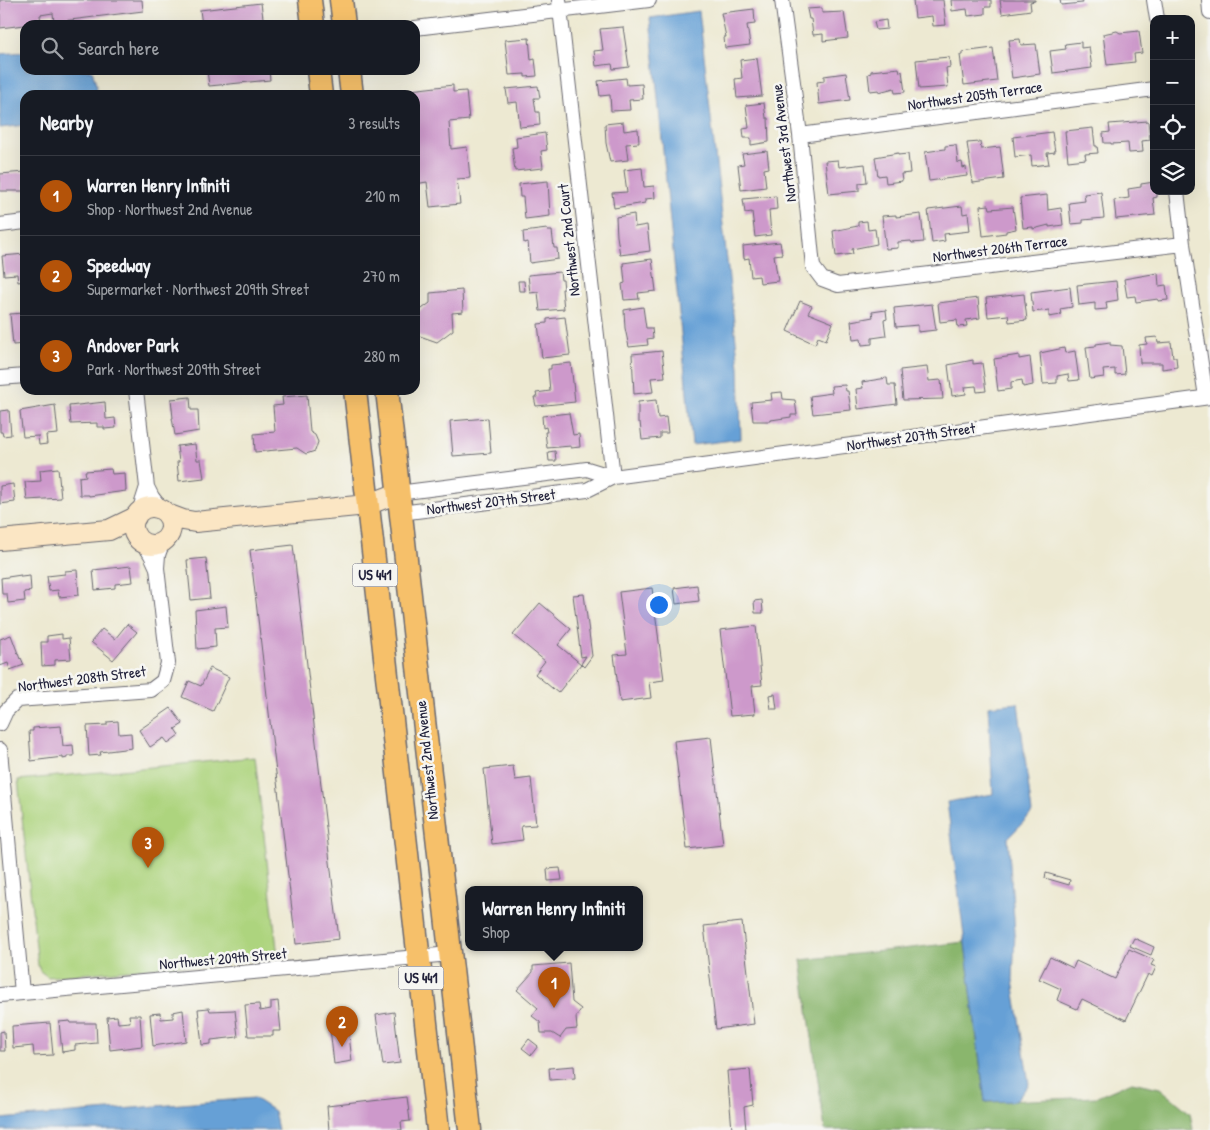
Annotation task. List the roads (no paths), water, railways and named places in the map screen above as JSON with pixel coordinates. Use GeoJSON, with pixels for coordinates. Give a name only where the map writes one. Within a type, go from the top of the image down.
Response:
{"type":"FeatureCollection","features":[{"type":"Feature","properties":{"kind":"main road"},"geometry":{"type":"LineString","coordinates":[[310,0],[312,20]]}},
{"type":"Feature","properties":{"kind":"main road"},"geometry":{"type":"LineString","coordinates":[[341,0],[343,20]]}},
{"type":"Feature","properties":{"kind":"main road"},"geometry":{"type":"LineString","coordinates":[[319,75],[320,90]]}},
{"type":"Feature","properties":{"kind":"main road"},"geometry":{"type":"LineString","coordinates":[[350,75],[352,90]]}},
{"type":"Feature","properties":{"kind":"main road","name":"Northwest 2nd Avenue"},"geometry":{"type":"LineString","coordinates":[[356,395],[438,1130]]}},
{"type":"Feature","properties":{"kind":"main road","name":"Northwest 2nd Avenue"},"geometry":{"type":"LineString","coordinates":[[387,395],[470,1130]]}},
{"type":"Feature","properties":{"kind":"street"},"geometry":{"type":"LineString","coordinates":[[420,27],[559,6],[649,0]]}},
{"type":"Feature","properties":{"kind":"street","name":"Northwest 3rd Avenue"},"geometry":{"type":"LineString","coordinates":[[782,0],[800,136],[813,267],[822,279]]}},
{"type":"Feature","properties":{"kind":"street"},"geometry":{"type":"LineString","coordinates":[[1154,0],[1156,15]]}},
{"type":"Feature","properties":{"kind":"street"},"geometry":{"type":"LineString","coordinates":[[1209,0],[1210,12]]}},
{"type":"Feature","properties":{"kind":"street","name":"Northwest 2nd Court"},"geometry":{"type":"LineString","coordinates":[[559,6],[613,477]]}},
{"type":"Feature","properties":{"kind":"street","name":"Northwest 205th Terrace"},"geometry":{"type":"LineString","coordinates":[[800,136],[1150,90]]}},
{"type":"Feature","properties":{"kind":"street"},"geometry":{"type":"LineString","coordinates":[[1178,195],[1208,397]]}},
{"type":"Feature","properties":{"kind":"street"},"geometry":{"type":"LineString","coordinates":[[0,225],[20,223]]}},
{"type":"Feature","properties":{"kind":"street","name":"Northwest 206th Terrace"},"geometry":{"type":"LineString","coordinates":[[822,279],[838,285],[1184,244]]}},
{"type":"Feature","properties":{"kind":"street"},"geometry":{"type":"LineString","coordinates":[[0,378],[20,376]]}},
{"type":"Feature","properties":{"kind":"street"},"geometry":{"type":"LineString","coordinates":[[137,395],[147,487],[152,497],[165,512],[171,526],[158,555],[157,568]]}},
{"type":"Feature","properties":{"kind":"street","name":"Northwest 207th Street"},"geometry":{"type":"LineString","coordinates":[[165,512],[183,520],[195,522],[367,505],[587,490],[613,477],[1208,397]]}},
{"type":"Feature","properties":{"kind":"street","name":"Northwest 207th Street"},"geometry":{"type":"LineString","coordinates":[[399,503],[587,469],[613,477]]}},
{"type":"Feature","properties":{"kind":"street"},"geometry":{"type":"LineString","coordinates":[[147,487],[134,529],[157,568]]}},
{"type":"Feature","properties":{"kind":"street"},"geometry":{"type":"LineString","coordinates":[[109,530],[150,507],[165,512]]}},
{"type":"Feature","properties":{"kind":"street","name":"Northwest 207th Street"},"geometry":{"type":"LineString","coordinates":[[165,539],[176,531],[195,522]]}},
{"type":"Feature","properties":{"kind":"street"},"geometry":{"type":"LineString","coordinates":[[0,540],[109,530],[123,532],[151,545],[165,539]]}},
{"type":"Feature","properties":{"kind":"street","name":"Northwest 208th Street"},"geometry":{"type":"LineString","coordinates":[[3,718],[17,700],[151,690],[163,681],[168,663],[157,568]]}},
{"type":"Feature","properties":{"kind":"street"},"geometry":{"type":"LineString","coordinates":[[0,750],[22,992]]}},
{"type":"Feature","properties":{"kind":"street","name":"Northwest 209th Street"},"geometry":{"type":"LineString","coordinates":[[0,995],[450,954]]}},
{"type":"Feature","properties":{"kind":"water"},"geometry":{"type":"Polygon","coordinates":[[[699,11],[739,367],[741,439],[692,445],[650,18],[699,11]]]}},
{"type":"Feature","properties":{"kind":"water"},"geometry":{"type":"Polygon","coordinates":[[[20,52],[20,75],[93,75],[97,88],[96,90],[20,90],[20,126],[0,128],[0,54],[20,52]]]}},
{"type":"Feature","properties":{"kind":"water"},"geometry":{"type":"Polygon","coordinates":[[[1018,703],[1032,813],[1008,838],[1015,932],[1013,980],[1029,1084],[1016,1101],[985,1102],[947,802],[993,794],[988,706],[1018,703]]]}},
{"type":"Feature","properties":{"kind":"water"},"geometry":{"type":"Polygon","coordinates":[[[254,1098],[274,1111],[278,1130],[0,1130],[0,1119],[254,1098]]]}},
{"type":"Feature","properties":{"kind":"place","name":"Andover Park"},"geometry":{"type":"Point","coordinates":[148,868]}},
{"type":"Feature","properties":{"kind":"place","name":"Warren Henry Infiniti"},"geometry":{"type":"Point","coordinates":[554,1008]}},
{"type":"Feature","properties":{"kind":"place","name":"Speedway"},"geometry":{"type":"Point","coordinates":[342,1047]}}]}
